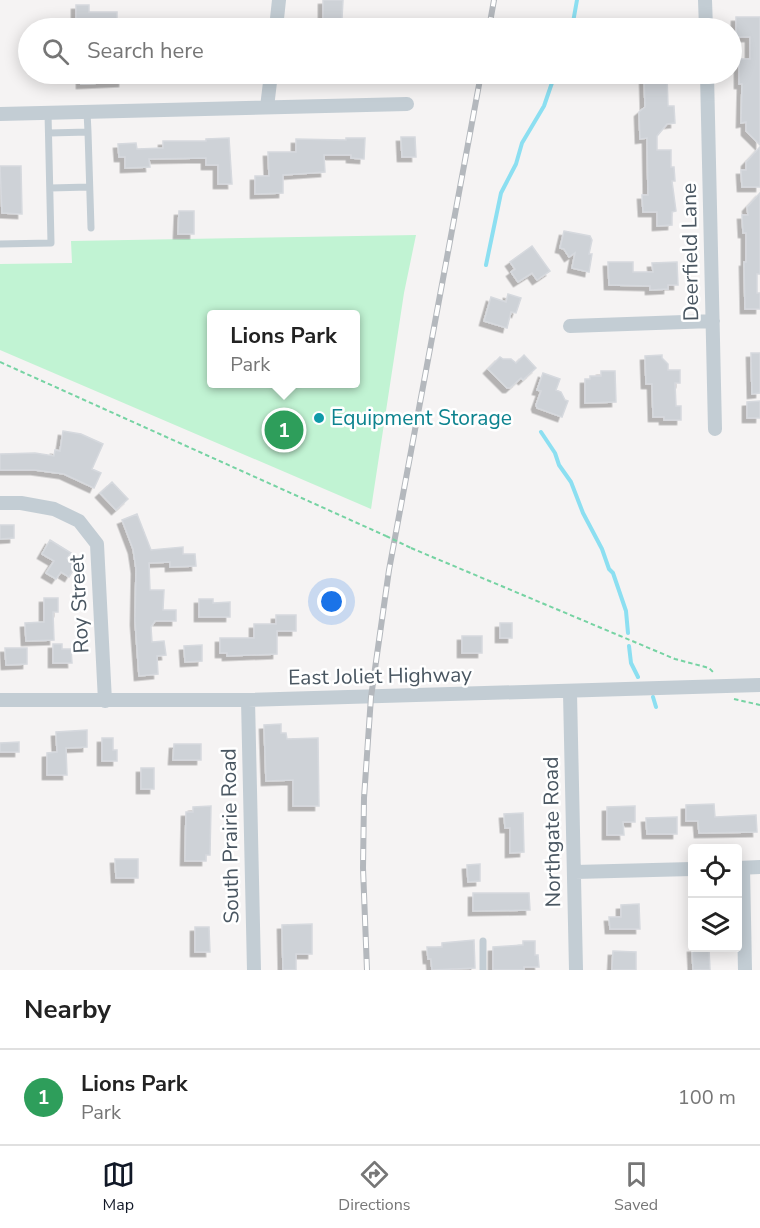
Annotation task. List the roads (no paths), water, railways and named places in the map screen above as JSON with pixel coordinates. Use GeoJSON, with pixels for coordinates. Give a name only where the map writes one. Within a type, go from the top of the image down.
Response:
{"type":"FeatureCollection","features":[{"type":"Feature","properties":{"kind":"street"},"geometry":{"type":"LineString","coordinates":[[277,18],[279,0]]}},
{"type":"Feature","properties":{"kind":"street"},"geometry":{"type":"LineString","coordinates":[[705,0],[706,18]]}},
{"type":"Feature","properties":{"kind":"street"},"geometry":{"type":"LineString","coordinates":[[267,107],[270,84]]}},
{"type":"Feature","properties":{"kind":"street","name":"Deerfield Lane"},"geometry":{"type":"LineString","coordinates":[[707,84],[715,429]]}},
{"type":"Feature","properties":{"kind":"street"},"geometry":{"type":"LineString","coordinates":[[0,114],[407,104]]}},
{"type":"Feature","properties":{"kind":"street"},"geometry":{"type":"LineString","coordinates":[[570,326],[713,321]]}},
{"type":"Feature","properties":{"kind":"street","name":"Roy Street"},"geometry":{"type":"LineString","coordinates":[[0,503],[21,503],[54,509],[79,521],[97,544],[105,701]]}},
{"type":"Feature","properties":{"kind":"street","name":"East Joliet Highway"},"geometry":{"type":"LineString","coordinates":[[0,700],[248,700],[570,693],[760,686]]}},
{"type":"Feature","properties":{"kind":"street","name":"Northgate Road"},"geometry":{"type":"LineString","coordinates":[[570,693],[576,970]]}},
{"type":"Feature","properties":{"kind":"street","name":"South Prairie Road"},"geometry":{"type":"LineString","coordinates":[[248,700],[254,970]]}},
{"type":"Feature","properties":{"kind":"street"},"geometry":{"type":"LineString","coordinates":[[742,868],[760,867]]}},
{"type":"Feature","properties":{"kind":"street"},"geometry":{"type":"LineString","coordinates":[[575,872],[688,869]]}},
{"type":"Feature","properties":{"kind":"street"},"geometry":{"type":"LineString","coordinates":[[741,898],[745,970]]}},
{"type":"Feature","properties":{"kind":"lane"},"geometry":{"type":"LineString","coordinates":[[87,112],[91,228]]}},
{"type":"Feature","properties":{"kind":"lane"},"geometry":{"type":"LineString","coordinates":[[0,244],[51,243],[48,113]]}},
{"type":"Feature","properties":{"kind":"lane"},"geometry":{"type":"LineString","coordinates":[[49,134],[88,132]]}},
{"type":"Feature","properties":{"kind":"lane"},"geometry":{"type":"LineString","coordinates":[[50,188],[89,187]]}},
{"type":"Feature","properties":{"kind":"lane"},"geometry":{"type":"LineString","coordinates":[[483,941],[483,970]]}},
{"type":"Feature","properties":{"kind":"waterway"},"geometry":{"type":"LineString","coordinates":[[574,18],[577,0]]}},
{"type":"Feature","properties":{"kind":"waterway"},"geometry":{"type":"LineString","coordinates":[[486,265],[501,193],[516,164],[522,143],[544,106],[552,84]]}},
{"type":"Feature","properties":{"kind":"waterway"},"geometry":{"type":"LineString","coordinates":[[541,432],[571,482],[583,513],[613,573],[626,611],[628,633]]}},
{"type":"Feature","properties":{"kind":"waterway"},"geometry":{"type":"LineString","coordinates":[[629,646],[631,663],[638,677]]}},
{"type":"Feature","properties":{"kind":"waterway"},"geometry":{"type":"LineString","coordinates":[[653,697],[656,707]]}},
{"type":"Feature","properties":{"kind":"railway"},"geometry":{"type":"LineString","coordinates":[[491,18],[494,0]]}},
{"type":"Feature","properties":{"kind":"railway"},"geometry":{"type":"LineString","coordinates":[[367,970],[363,868],[364,798],[371,697],[389,570],[479,84]]}},
{"type":"Feature","properties":{"kind":"place","name":"Equipment Storage"},"geometry":{"type":"Point","coordinates":[319,418]}},
{"type":"Feature","properties":{"kind":"place","name":"Lions Park"},"geometry":{"type":"Point","coordinates":[284,430]}}]}
